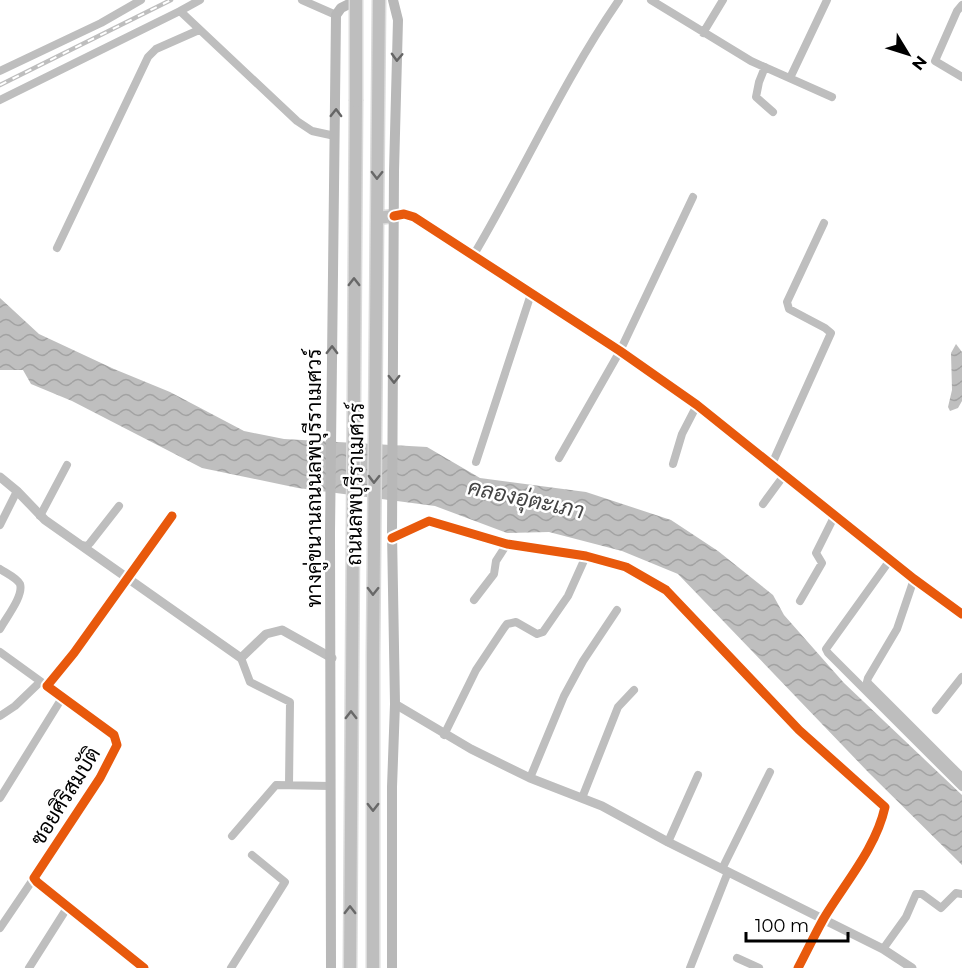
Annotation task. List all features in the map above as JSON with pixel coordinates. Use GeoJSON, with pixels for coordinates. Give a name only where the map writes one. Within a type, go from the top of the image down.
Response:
{"type":"FeatureCollection","features":[{"type":"Feature","properties":{"kind":"main road"},"geometry":{"type":"LineString","coordinates":[[336,15],[341,8],[357,0]]}},
{"type":"Feature","properties":{"kind":"main road","name":"ถนนลพบุรีราเมศวร์"},"geometry":{"type":"LineString","coordinates":[[350,968],[357,0]]}},
{"type":"Feature","properties":{"kind":"main road","name":"ถนนลพบุรีราเมศวร์"},"geometry":{"type":"LineString","coordinates":[[374,968],[374,533],[379,0]]}},
{"type":"Feature","properties":{"kind":"main road"},"geometry":{"type":"LineString","coordinates":[[392,968],[392,787],[395,704],[392,536],[394,216],[398,20],[394,0]]}},
{"type":"Feature","properties":{"kind":"main road","name":"ทางคู่ขนานถนนลพบุรีราเมศวร์"},"geometry":{"type":"LineString","coordinates":[[331,968],[330,532],[336,15]]}},
{"type":"Feature","properties":{"kind":"main road"},"geometry":{"type":"LineString","coordinates":[[377,218],[394,216]]}},
{"type":"Feature","properties":{"kind":"main road"},"geometry":{"type":"LineString","coordinates":[[350,782],[374,784]]}},
{"type":"Feature","properties":{"kind":"street"},"geometry":{"type":"LineString","coordinates":[[0,71],[101,23],[141,0]]}},
{"type":"Feature","properties":{"kind":"street"},"geometry":{"type":"LineString","coordinates":[[0,100],[200,0]]}},
{"type":"Feature","properties":{"kind":"street"},"geometry":{"type":"LineString","coordinates":[[302,0],[336,15]]}},
{"type":"Feature","properties":{"kind":"street"},"geometry":{"type":"LineString","coordinates":[[473,256],[502,208],[596,33],[619,0]]}},
{"type":"Feature","properties":{"kind":"street"},"geometry":{"type":"LineString","coordinates":[[651,0],[765,68],[832,97]]}},
{"type":"Feature","properties":{"kind":"street"},"geometry":{"type":"LineString","coordinates":[[703,33],[723,0]]}},
{"type":"Feature","properties":{"kind":"street"},"geometry":{"type":"LineString","coordinates":[[790,78],[827,0]]}},
{"type":"Feature","properties":{"kind":"street"},"geometry":{"type":"LineString","coordinates":[[962,5],[957,11],[935,61],[962,77]]}},
{"type":"Feature","properties":{"kind":"street"},"geometry":{"type":"LineString","coordinates":[[180,11],[297,121],[312,131],[335,136]]}},
{"type":"Feature","properties":{"kind":"street"},"geometry":{"type":"LineString","coordinates":[[57,248],[148,57],[156,50],[200,30]]}},
{"type":"Feature","properties":{"kind":"street"},"geometry":{"type":"LineString","coordinates":[[765,68],[756,97],[773,112]]}},
{"type":"Feature","properties":{"kind":"street"},"geometry":{"type":"LineString","coordinates":[[560,458],[620,351],[693,197]]}},
{"type":"Feature","properties":{"kind":"street"},"geometry":{"type":"LineString","coordinates":[[394,216],[405,214],[414,217],[620,351],[697,405],[914,579],[962,614]]}},
{"type":"Feature","properties":{"kind":"street"},"geometry":{"type":"LineString","coordinates":[[772,464],[831,333],[789,309],[787,302],[824,223]]}},
{"type":"Feature","properties":{"kind":"street"},"geometry":{"type":"LineString","coordinates":[[476,462],[531,294]]}},
{"type":"Feature","properties":{"kind":"street"},"geometry":{"type":"LineString","coordinates":[[673,464],[682,434],[697,405]]}},
{"type":"Feature","properties":{"kind":"street"},"geometry":{"type":"LineString","coordinates":[[40,516],[67,465]]}},
{"type":"Feature","properties":{"kind":"street"},"geometry":{"type":"LineString","coordinates":[[763,504],[785,474]]}},
{"type":"Feature","properties":{"kind":"street"},"geometry":{"type":"LineString","coordinates":[[0,477],[17,491],[40,516],[241,658],[250,682],[290,702],[289,785]]}},
{"type":"Feature","properties":{"kind":"street"},"geometry":{"type":"LineString","coordinates":[[0,525],[17,491]]}},
{"type":"Feature","properties":{"kind":"street"},"geometry":{"type":"LineString","coordinates":[[81,545],[87,546],[90,543],[119,506]]}},
{"type":"Feature","properties":{"kind":"street"},"geometry":{"type":"LineString","coordinates":[[800,601],[822,563],[816,553],[835,515]]}},
{"type":"Feature","properties":{"kind":"street"},"geometry":{"type":"LineString","coordinates":[[0,716],[44,684],[74,653],[171,516]]}},
{"type":"Feature","properties":{"kind":"street"},"geometry":{"type":"LineString","coordinates":[[392,536],[429,521],[507,544],[586,556],[626,567],[666,590],[799,730],[885,807],[882,822],[823,920],[798,968]]}},
{"type":"Feature","properties":{"kind":"street"},"geometry":{"type":"LineString","coordinates":[[474,600],[494,574],[496,561],[507,544]]}},
{"type":"Feature","properties":{"kind":"street"},"geometry":{"type":"LineString","coordinates":[[444,735],[476,670],[507,624],[516,622],[537,634],[543,632],[568,596],[586,556]]}},
{"type":"Feature","properties":{"kind":"street"},"geometry":{"type":"LineString","coordinates":[[890,560],[826,649],[962,787]]}},
{"type":"Feature","properties":{"kind":"street"},"geometry":{"type":"LineString","coordinates":[[0,569],[18,581],[20,585],[16,602],[0,629]]}},
{"type":"Feature","properties":{"kind":"street"},"geometry":{"type":"LineString","coordinates":[[914,579],[897,629],[867,682],[962,777]]}},
{"type":"Feature","properties":{"kind":"street"},"geometry":{"type":"LineString","coordinates":[[530,778],[564,696],[583,661],[617,610]]}},
{"type":"Feature","properties":{"kind":"street"},"geometry":{"type":"LineString","coordinates":[[241,658],[266,634],[282,630],[332,658]]}},
{"type":"Feature","properties":{"kind":"street","name":"ซอยศิริสมบัติ"},"geometry":{"type":"LineString","coordinates":[[0,652],[114,735],[117,745],[100,778],[34,878],[67,908],[144,968]]}},
{"type":"Feature","properties":{"kind":"street"},"geometry":{"type":"LineString","coordinates":[[936,710],[962,676]]}},
{"type":"Feature","properties":{"kind":"street"},"geometry":{"type":"LineString","coordinates":[[582,798],[618,707],[634,690]]}},
{"type":"Feature","properties":{"kind":"street"},"geometry":{"type":"LineString","coordinates":[[0,798],[62,698]]}},
{"type":"Feature","properties":{"kind":"street"},"geometry":{"type":"LineString","coordinates":[[395,704],[444,735],[530,778],[602,806],[668,842],[883,949],[912,968]]}},
{"type":"Feature","properties":{"kind":"street"},"geometry":{"type":"LineString","coordinates":[[690,968],[725,871],[770,772]]}},
{"type":"Feature","properties":{"kind":"street"},"geometry":{"type":"LineString","coordinates":[[668,842],[698,775]]}},
{"type":"Feature","properties":{"kind":"street"},"geometry":{"type":"LineString","coordinates":[[232,836],[276,785],[331,786]]}},
{"type":"Feature","properties":{"kind":"street"},"geometry":{"type":"LineString","coordinates":[[231,968],[285,882],[252,855]]}},
{"type":"Feature","properties":{"kind":"street"},"geometry":{"type":"LineString","coordinates":[[0,928],[34,878]]}},
{"type":"Feature","properties":{"kind":"street"},"geometry":{"type":"LineString","coordinates":[[883,949],[906,917],[916,894],[922,894],[941,908],[956,892],[962,894]]}},
{"type":"Feature","properties":{"kind":"street"},"geometry":{"type":"LineString","coordinates":[[29,968],[67,908]]}},
{"type":"Feature","properties":{"kind":"street"},"geometry":{"type":"LineString","coordinates":[[737,958],[759,968]]}},
{"type":"Feature","properties":{"kind":"water","name":"คลองอุ่ตะเภา"},"geometry":{"type":"Polygon","coordinates":[[[0,298],[39,334],[170,392],[244,431],[284,439],[427,447],[480,478],[586,492],[671,520],[718,551],[773,595],[784,615],[844,683],[962,795],[962,865],[869,773],[678,574],[622,551],[549,532],[507,533],[435,506],[298,488],[202,468],[72,401],[31,384],[23,370],[0,370],[0,298]]]}},
{"type":"Feature","properties":{"kind":"water"},"geometry":{"type":"Polygon","coordinates":[[[956,344],[962,352],[962,401],[958,408],[950,411],[948,407],[952,390],[951,353],[956,344]]]}},
{"type":"Feature","properties":{"kind":"railway"},"geometry":{"type":"LineString","coordinates":[[0,85],[171,0]]}},
{"type":"Feature","properties":{"kind":"cycle path"},"geometry":{"type":"LineString","coordinates":[[394,216],[404,214],[414,217],[620,351],[697,405],[914,579],[962,614]]}},
{"type":"Feature","properties":{"kind":"cycle path"},"geometry":{"type":"LineString","coordinates":[[144,968],[34,878],[100,778],[117,745],[114,735],[47,686],[74,653],[172,516]]}},
{"type":"Feature","properties":{"kind":"cycle path"},"geometry":{"type":"LineString","coordinates":[[392,538],[429,521],[507,544],[586,556],[626,567],[666,590],[799,730],[885,807],[875,837],[824,918],[798,968]]}}]}
